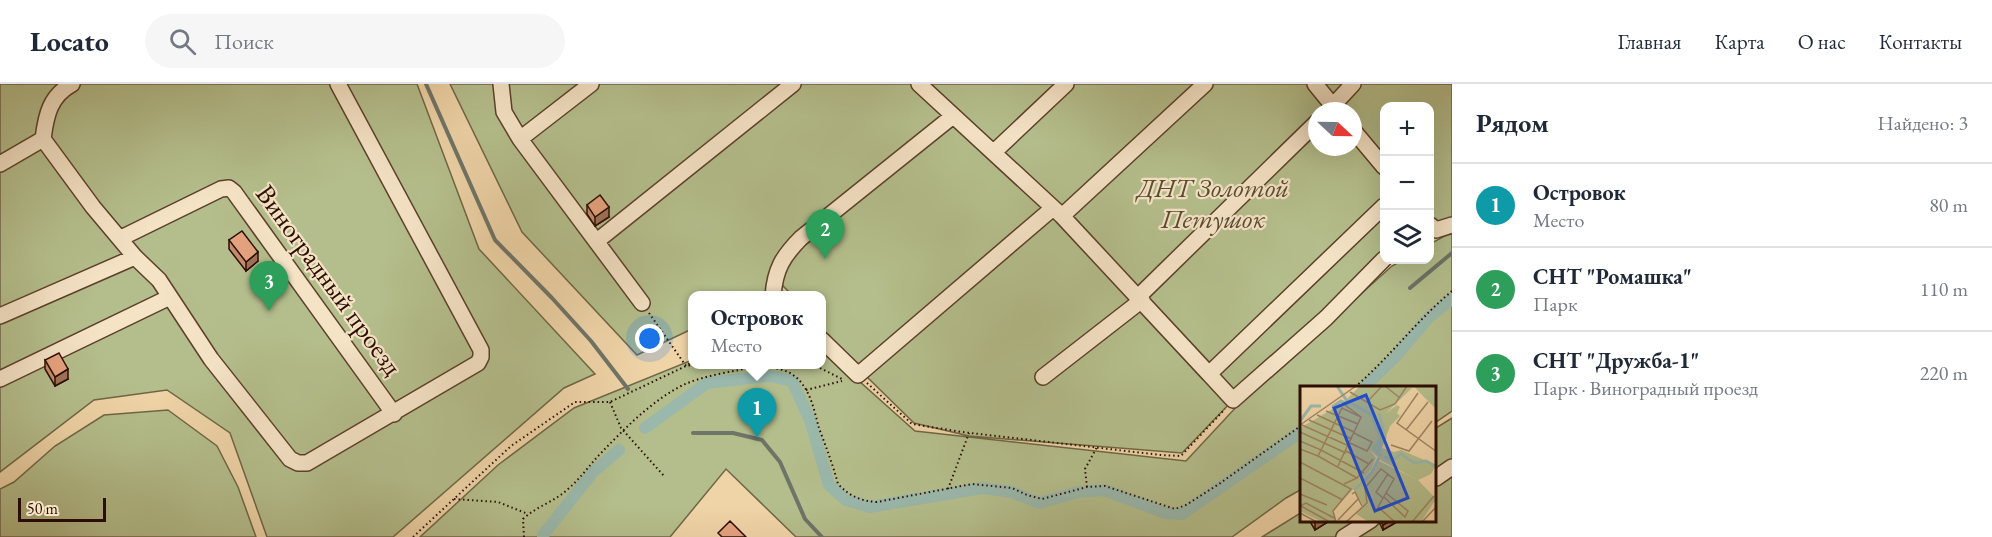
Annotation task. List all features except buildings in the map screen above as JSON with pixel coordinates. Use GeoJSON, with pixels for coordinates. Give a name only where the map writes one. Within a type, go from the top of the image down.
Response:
{"type":"FeatureCollection","features":[{"type":"Feature","properties":{"kind":"street"},"geometry":{"type":"LineString","coordinates":[[72,84],[60,91],[46,117],[43,139],[93,207],[135,257],[159,280],[211,359],[290,459],[298,463],[307,463],[394,414],[478,363],[482,357],[482,350],[338,84]]}},
{"type":"Feature","properties":{"kind":"street"},"geometry":{"type":"LineString","coordinates":[[501,84],[504,112],[520,139],[642,303]]}},
{"type":"Feature","properties":{"kind":"street"},"geometry":{"type":"LineString","coordinates":[[520,139],[591,84]]}},
{"type":"Feature","properties":{"kind":"street"},"geometry":{"type":"LineString","coordinates":[[597,242],[793,84]]}},
{"type":"Feature","properties":{"kind":"street"},"geometry":{"type":"LineString","coordinates":[[919,84],[1057,212],[1233,400],[1326,318],[1380,264]]}},
{"type":"Feature","properties":{"kind":"street"},"geometry":{"type":"LineString","coordinates":[[994,152],[1066,84]]}},
{"type":"Feature","properties":{"kind":"street"},"geometry":{"type":"LineString","coordinates":[[826,344],[858,375],[1057,212],[1205,84]]}},
{"type":"Feature","properties":{"kind":"street"},"geometry":{"type":"LineString","coordinates":[[1315,84],[1327,102]]}},
{"type":"Feature","properties":{"kind":"street"},"geometry":{"type":"LineString","coordinates":[[1338,102],[1353,84]]}},
{"type":"Feature","properties":{"kind":"street"},"geometry":{"type":"LineString","coordinates":[[774,291],[775,280],[784,255],[801,238],[952,116]]}},
{"type":"Feature","properties":{"kind":"street"},"geometry":{"type":"LineString","coordinates":[[1043,377],[1140,299],[1308,131]]}},
{"type":"Feature","properties":{"kind":"street"},"geometry":{"type":"LineString","coordinates":[[0,164],[43,139]]}},
{"type":"Feature","properties":{"kind":"street"},"geometry":{"type":"LineString","coordinates":[[1362,141],[1380,162]]}},
{"type":"Feature","properties":{"kind":"street","name":"Виноградный проезд"},"geometry":{"type":"LineString","coordinates":[[121,238],[221,189],[229,188],[394,414]]}},
{"type":"Feature","properties":{"kind":"street"},"geometry":{"type":"LineString","coordinates":[[1209,374],[1380,210]]}},
{"type":"Feature","properties":{"kind":"street"},"geometry":{"type":"LineString","coordinates":[[1434,230],[1452,225]]}},
{"type":"Feature","properties":{"kind":"street"},"geometry":{"type":"LineString","coordinates":[[0,316],[135,257]]}},
{"type":"Feature","properties":{"kind":"street"},"geometry":{"type":"LineString","coordinates":[[0,379],[170,297]]}},
{"type":"Feature","properties":{"kind":"street"},"geometry":{"type":"LineString","coordinates":[[1437,477],[1452,467]]}},
{"type":"Feature","properties":{"kind":"street"},"geometry":{"type":"LineString","coordinates":[[1344,537],[1369,527]]}},
{"type":"Feature","properties":{"kind":"path"},"geometry":{"type":"LineString","coordinates":[[1356,386],[1376,369],[1421,318],[1452,291]]}},
{"type":"Feature","properties":{"kind":"path"},"geometry":{"type":"LineString","coordinates":[[413,537],[511,446],[575,402],[610,402],[686,366],[642,303]]}},
{"type":"Feature","properties":{"kind":"path"},"geometry":{"type":"LineString","coordinates":[[525,537],[523,519],[533,509],[555,500],[569,488],[624,432],[666,395],[703,378],[747,369]]}},
{"type":"Feature","properties":{"kind":"path"},"geometry":{"type":"LineString","coordinates":[[781,369],[792,374],[806,390],[838,484],[848,494],[862,501],[877,502],[972,484],[1012,488],[1042,499],[1087,487],[1105,486],[1175,509],[1186,505],[1219,484],[1300,427]]}},
{"type":"Feature","properties":{"kind":"path"},"geometry":{"type":"LineString","coordinates":[[821,369],[842,381]]}},
{"type":"Feature","properties":{"kind":"path"},"geometry":{"type":"LineString","coordinates":[[806,390],[851,380],[858,375],[912,424],[969,433],[1181,456],[1233,400]]}},
{"type":"Feature","properties":{"kind":"path"},"geometry":{"type":"LineString","coordinates":[[610,402],[624,432],[664,476]]}},
{"type":"Feature","properties":{"kind":"path"},"geometry":{"type":"LineString","coordinates":[[948,489],[969,433]]}},
{"type":"Feature","properties":{"kind":"path"},"geometry":{"type":"LineString","coordinates":[[1087,487],[1085,469],[1096,447]]}},
{"type":"Feature","properties":{"kind":"path"},"geometry":{"type":"LineString","coordinates":[[454,499],[498,502],[528,514]]}},
{"type":"Feature","properties":{"kind":"green space"},"geometry":{"type":"Polygon","coordinates":[[[0,84],[417,84],[479,249],[595,374],[564,388],[393,537],[267,537],[230,433],[167,390],[94,400],[0,472],[0,84]]]}},
{"type":"Feature","properties":{"kind":"green space","name":"ДНТ Золотой Петушок"},"geometry":{"type":"Polygon","coordinates":[[[450,84],[1452,84],[1452,222],[1434,233],[1434,102],[1380,102],[1380,264],[1233,400],[1182,453],[969,436],[914,423],[826,332],[826,291],[788,291],[783,286],[772,291],[688,291],[688,331],[637,355],[522,232],[450,84]]]}},
{"type":"Feature","properties":{"kind":"green space"},"geometry":{"type":"Polygon","coordinates":[[[1452,232],[1452,411],[1437,421],[1437,386],[1300,386],[1300,490],[1232,537],[796,537],[726,469],[670,537],[420,537],[498,465],[574,408],[688,362],[688,369],[826,369],[826,352],[915,431],[1186,461],[1239,404],[1396,264],[1434,264],[1434,242],[1452,232]]]}},
{"type":"Feature","properties":{"kind":"green space"},"geometry":{"type":"Polygon","coordinates":[[[168,410],[217,446],[238,487],[256,537],[0,537],[0,489],[14,482],[55,446],[104,415],[168,410]]]}},
{"type":"Feature","properties":{"kind":"green space"},"geometry":{"type":"Polygon","coordinates":[[[1452,418],[1452,537],[1262,537],[1300,513],[1300,522],[1437,522],[1437,427],[1452,418]]]}},
{"type":"Feature","properties":{"kind":"waterway"},"geometry":{"type":"LineString","coordinates":[[426,84],[495,240],[591,341],[628,389]]}},
{"type":"Feature","properties":{"kind":"waterway"},"geometry":{"type":"LineString","coordinates":[[1410,288],[1452,253]]}},
{"type":"Feature","properties":{"kind":"waterway"},"geometry":{"type":"LineString","coordinates":[[1365,386],[1395,357],[1429,317],[1452,299]]}},
{"type":"Feature","properties":{"kind":"waterway"},"geometry":{"type":"LineString","coordinates":[[645,428],[707,383],[769,376],[792,381],[810,420],[829,485],[846,500],[870,507],[982,488],[1012,492],[1039,503],[1078,492],[1104,490],[1166,513],[1182,514],[1300,432]]}},
{"type":"Feature","properties":{"kind":"waterway"},"geometry":{"type":"LineString","coordinates":[[693,433],[733,433],[762,440],[780,462],[805,519],[822,537]]}},
{"type":"Feature","properties":{"kind":"waterway"},"geometry":{"type":"LineString","coordinates":[[543,537],[593,472],[619,450]]}},
{"type":"Feature","properties":{"kind":"place","name":"СНТ \"Ромашка\""},"geometry":{"type":"Point","coordinates":[825,259]}},
{"type":"Feature","properties":{"kind":"place","name":"СНТ \"Дружба-1\""},"geometry":{"type":"Point","coordinates":[269,311]}},
{"type":"Feature","properties":{"kind":"place","name":"Островок"},"geometry":{"type":"Point","coordinates":[757,438]}}]}
